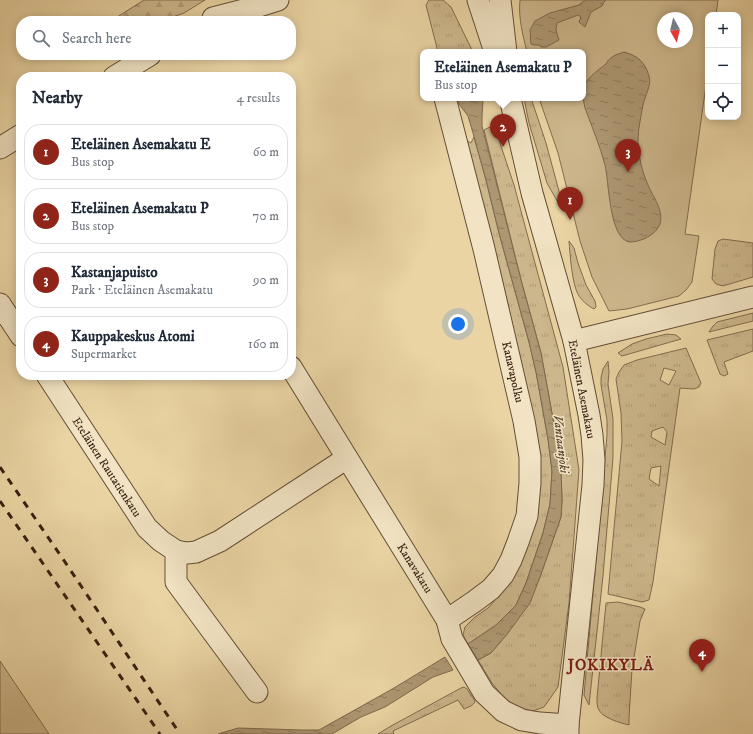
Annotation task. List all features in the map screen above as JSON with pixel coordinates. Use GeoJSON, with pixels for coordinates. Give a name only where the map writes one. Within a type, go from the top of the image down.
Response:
{"type":"FeatureCollection","features":[{"type":"Feature","properties":{"kind":"street"},"geometry":{"type":"LineString","coordinates":[[215,16],[237,0]]}},
{"type":"Feature","properties":{"kind":"street"},"geometry":{"type":"LineString","coordinates":[[224,16],[278,0]]}},
{"type":"Feature","properties":{"kind":"street"},"geometry":{"type":"LineString","coordinates":[[478,0],[494,49]]}},
{"type":"Feature","properties":{"kind":"street"},"geometry":{"type":"LineString","coordinates":[[500,0],[506,49]]}},
{"type":"Feature","properties":{"kind":"street"},"geometry":{"type":"LineString","coordinates":[[122,72],[142,60]]}},
{"type":"Feature","properties":{"kind":"street","name":"Kanavapolku"},"geometry":{"type":"LineString","coordinates":[[446,101],[484,249],[524,421],[530,457],[530,483],[527,516],[511,560],[503,575],[491,589],[475,601],[449,629]]}},
{"type":"Feature","properties":{"kind":"street","name":"Eteläinen Asemakatu"},"geometry":{"type":"LineString","coordinates":[[511,101],[532,193],[574,341],[592,435],[594,460],[593,485],[568,730]]}},
{"type":"Feature","properties":{"kind":"street"},"geometry":{"type":"LineString","coordinates":[[0,148],[16,138]]}},
{"type":"Feature","properties":{"kind":"street"},"geometry":{"type":"LineString","coordinates":[[574,341],[753,297]]}},
{"type":"Feature","properties":{"kind":"street"},"geometry":{"type":"LineString","coordinates":[[0,304],[16,328]]}},
{"type":"Feature","properties":{"kind":"street","name":"Kanavakatu"},"geometry":{"type":"LineString","coordinates":[[296,376],[348,458],[449,629],[484,693],[503,711],[522,720],[568,730]]}},
{"type":"Feature","properties":{"kind":"street","name":"Eteläinen Rautatienkatu"},"geometry":{"type":"LineString","coordinates":[[50,380],[147,528],[160,541],[176,550],[187,553],[196,552],[220,541],[348,458]]}},
{"type":"Feature","properties":{"kind":"street"},"geometry":{"type":"LineString","coordinates":[[176,550],[176,582],[257,692]]}},
{"type":"Feature","properties":{"kind":"green space"},"geometry":{"type":"Polygon","coordinates":[[[144,0],[205,0],[184,13],[175,16],[119,16],[144,0]]]}},
{"type":"Feature","properties":{"kind":"green space"},"geometry":{"type":"Polygon","coordinates":[[[429,0],[443,0],[451,7],[472,49],[437,49],[426,5],[429,0]]]}},
{"type":"Feature","properties":{"kind":"green space"},"geometry":{"type":"Polygon","coordinates":[[[520,0],[718,0],[716,12],[705,12],[705,92],[685,234],[699,236],[692,282],[679,296],[627,309],[609,311],[592,277],[580,241],[558,153],[540,101],[586,101],[586,49],[526,49],[521,26],[520,0]]]}},
{"type":"Feature","properties":{"kind":"green space"},"geometry":{"type":"Polygon","coordinates":[[[525,101],[532,101],[546,143],[563,206],[560,206],[547,183],[529,123],[525,101]]]}},
{"type":"Feature","properties":{"kind":"green space"},"geometry":{"type":"Polygon","coordinates":[[[494,125],[514,185],[563,367],[579,470],[569,603],[558,687],[544,707],[533,711],[522,709],[505,699],[492,683],[478,660],[491,653],[508,633],[540,577],[561,517],[562,500],[561,471],[541,353],[521,280],[484,130],[494,125]]]}},
{"type":"Feature","properties":{"kind":"green space"},"geometry":{"type":"Polygon","coordinates":[[[474,137],[529,342],[548,439],[552,471],[550,504],[543,533],[526,583],[516,605],[496,625],[468,644],[463,635],[465,627],[475,617],[488,608],[515,574],[531,415],[522,365],[501,276],[462,138],[471,143],[474,137]]]}},
{"type":"Feature","properties":{"kind":"green space"},"geometry":{"type":"Polygon","coordinates":[[[723,239],[753,243],[753,277],[723,286],[716,284],[712,279],[715,249],[718,241],[723,239]]]}},
{"type":"Feature","properties":{"kind":"green space"},"geometry":{"type":"Polygon","coordinates":[[[569,241],[574,248],[586,285],[595,301],[596,307],[594,309],[583,301],[576,289],[569,241]]]}},
{"type":"Feature","properties":{"kind":"green space"},"geometry":{"type":"Polygon","coordinates":[[[753,313],[753,321],[709,332],[717,322],[753,313]]]}},
{"type":"Feature","properties":{"kind":"green space"},"geometry":{"type":"Polygon","coordinates":[[[753,329],[753,351],[724,362],[728,374],[724,376],[720,374],[707,340],[753,329]]]}},
{"type":"Feature","properties":{"kind":"green space"},"geometry":{"type":"Polygon","coordinates":[[[667,334],[676,335],[681,339],[622,356],[618,353],[632,344],[667,334]]]}},
{"type":"Feature","properties":{"kind":"green space"},"geometry":{"type":"Polygon","coordinates":[[[686,348],[701,383],[699,387],[694,389],[680,388],[653,582],[649,600],[642,602],[608,594],[622,441],[621,413],[616,379],[624,365],[637,360],[686,348]],[[664,368],[660,380],[669,385],[676,371],[664,368]],[[663,427],[652,431],[651,437],[665,445],[667,432],[663,427]],[[661,466],[651,468],[649,479],[659,486],[661,466]]]}},
{"type":"Feature","properties":{"kind":"green space"},"geometry":{"type":"Polygon","coordinates":[[[608,361],[608,384],[613,419],[613,458],[603,576],[589,705],[584,695],[607,435],[607,420],[601,378],[603,369],[608,361]]]}},
{"type":"Feature","properties":{"kind":"green space"},"geometry":{"type":"Polygon","coordinates":[[[618,602],[645,609],[640,621],[632,669],[629,725],[603,715],[597,705],[606,603],[618,602]]]}},
{"type":"Feature","properties":{"kind":"green space"},"geometry":{"type":"Polygon","coordinates":[[[0,661],[49,734],[0,734],[0,661]]]}},
{"type":"Feature","properties":{"kind":"green space"},"geometry":{"type":"Polygon","coordinates":[[[464,687],[475,701],[471,706],[464,709],[458,700],[393,731],[394,734],[378,734],[391,726],[464,687]]]}},
{"type":"Feature","properties":{"kind":"water"},"geometry":{"type":"Polygon","coordinates":[[[585,0],[606,0],[602,6],[591,12],[585,27],[579,22],[581,17],[578,15],[557,23],[556,30],[559,40],[546,47],[531,44],[530,30],[535,21],[550,13],[579,5],[585,0]]]}},
{"type":"Feature","properties":{"kind":"water"},"geometry":{"type":"Polygon","coordinates":[[[624,52],[633,55],[643,63],[650,79],[643,105],[638,136],[638,146],[644,174],[661,214],[660,224],[652,235],[639,241],[630,242],[623,239],[614,221],[605,165],[583,101],[586,101],[586,82],[594,73],[606,64],[608,60],[624,52]]]}},
{"type":"Feature","properties":{"kind":"water"},"geometry":{"type":"Polygon","coordinates":[[[458,101],[483,101],[482,126],[541,353],[561,471],[562,500],[561,517],[530,603],[491,653],[478,660],[468,644],[496,625],[516,605],[526,583],[543,533],[550,504],[552,471],[548,439],[529,342],[468,116],[458,101]]]}},
{"type":"Feature","properties":{"kind":"water"},"geometry":{"type":"Polygon","coordinates":[[[445,657],[453,670],[433,677],[385,707],[361,717],[332,734],[218,734],[238,728],[319,730],[394,688],[445,657]]]}},
{"type":"Feature","properties":{"kind":"railway"},"geometry":{"type":"LineString","coordinates":[[0,467],[180,734]]}},
{"type":"Feature","properties":{"kind":"railway"},"geometry":{"type":"LineString","coordinates":[[0,501],[160,734]]}},
{"type":"Feature","properties":{"kind":"place","name":"Eteläinen Asemakatu P"},"geometry":{"type":"Point","coordinates":[503,147]}},
{"type":"Feature","properties":{"kind":"place","name":"Kastanjapuisto"},"geometry":{"type":"Point","coordinates":[628,172]}},
{"type":"Feature","properties":{"kind":"place","name":"Eteläinen Asemakatu E"},"geometry":{"type":"Point","coordinates":[570,220]}},
{"type":"Feature","properties":{"kind":"place","name":"Kauppakeskus Atomi"},"geometry":{"type":"Point","coordinates":[702,672]}},
{"type":"Feature","properties":{"kind":"district","name":"JOKIKYLÄ"},"geometry":{"type":"Point","coordinates":[611,664]}},
{"type":"Feature","properties":{"kind":"water label","name":"Vantaanjoki"},"geometry":{"type":"Point","coordinates":[562,444]}}]}
